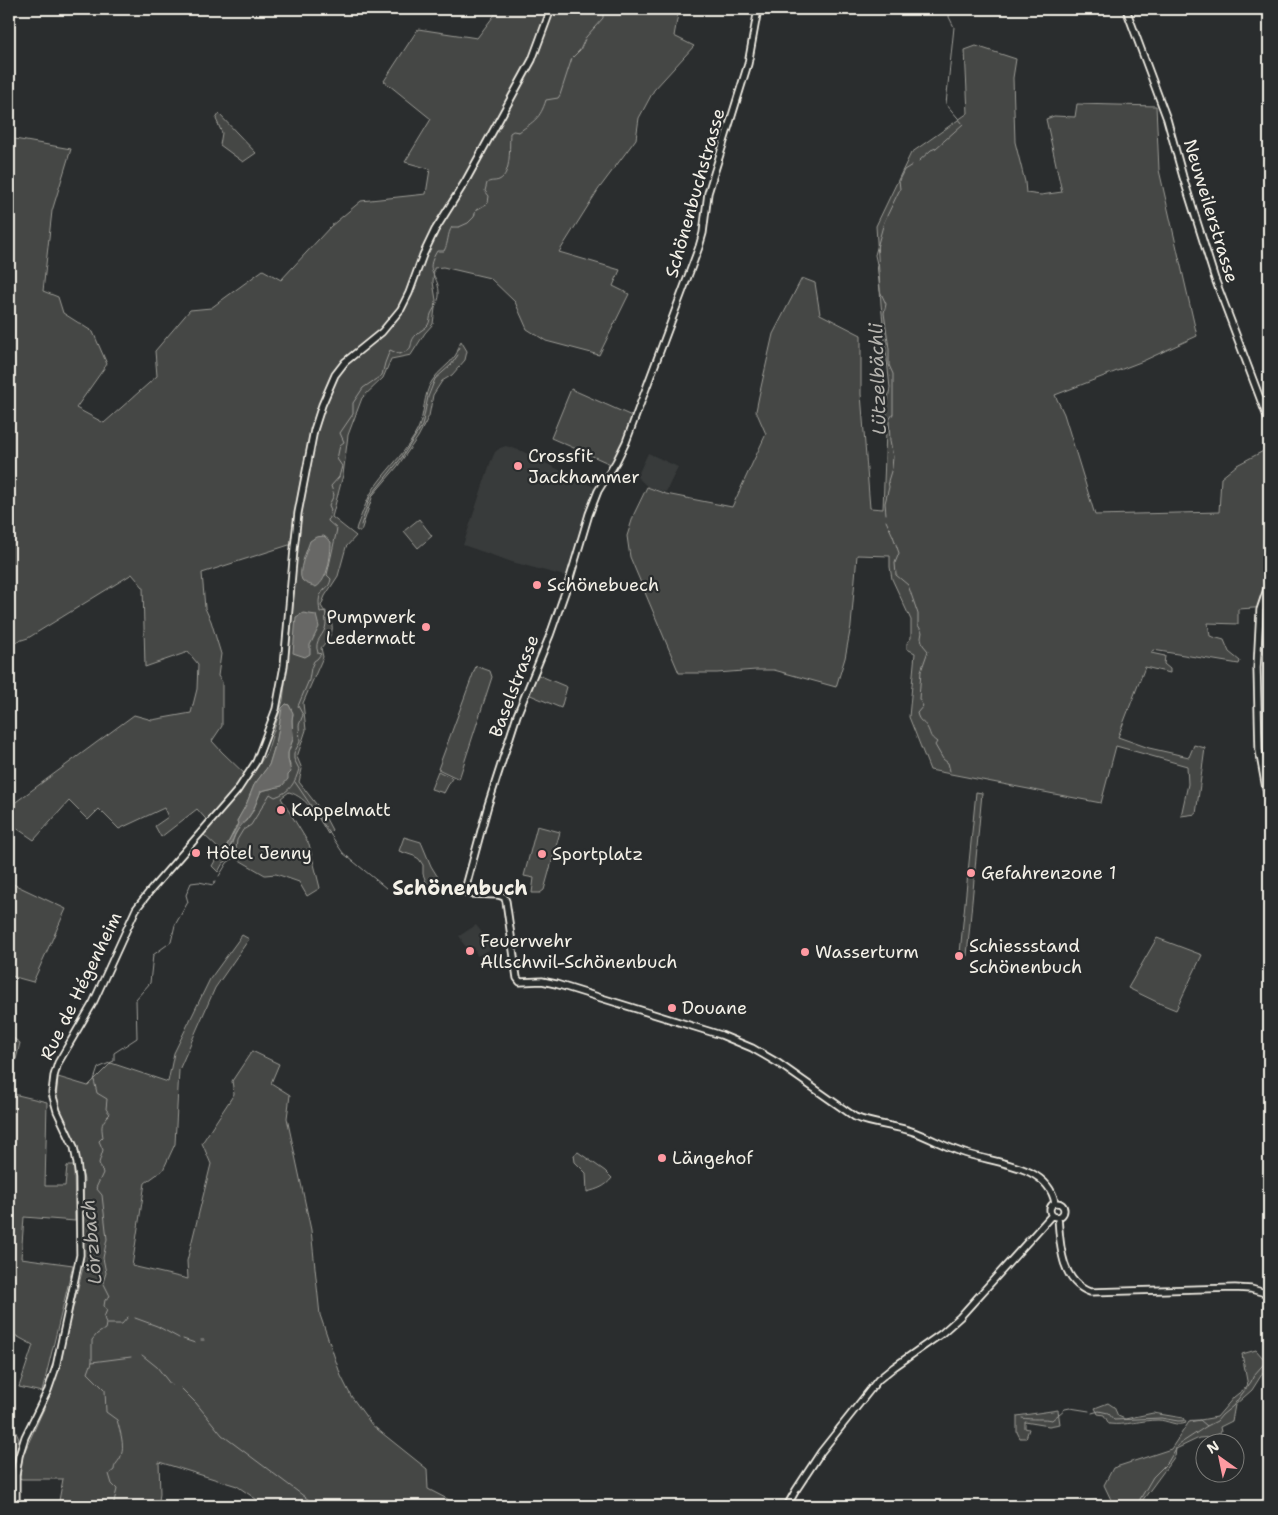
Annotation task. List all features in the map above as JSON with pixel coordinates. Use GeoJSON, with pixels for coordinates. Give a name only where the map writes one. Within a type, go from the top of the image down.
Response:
{"type":"FeatureCollection","features":[{"type":"Feature","properties":{"kind":"street","name":"Rue de Hégenheim"},"geometry":{"type":"LineString","coordinates":[[16,1506],[16,1475],[19,1456],[56,1367],[80,1255],[79,1178],[77,1163],[74,1147],[57,1111],[52,1093],[58,1063],[93,1002],[136,909],[242,784],[256,762],[276,709],[284,666],[298,513],[314,430],[322,405],[335,375],[346,362],[382,332],[401,309],[434,230],[466,182],[532,60],[551,9]]}},
{"type":"Feature","properties":{"kind":"street","name":"Schönenbuchstrasse"},"geometry":{"type":"LineString","coordinates":[[598,491],[626,442],[699,246],[703,233],[708,193],[748,64],[758,9]]}},
{"type":"Feature","properties":{"kind":"street","name":"Neuweilerstrasse"},"geometry":{"type":"LineString","coordinates":[[1126,9],[1168,119],[1183,177],[1215,278],[1269,422]]}},
{"type":"Feature","properties":{"kind":"street","name":"Baselstrasse"},"geometry":{"type":"LineString","coordinates":[[598,491],[550,635],[517,715],[504,753],[466,886],[467,893],[498,894],[504,897],[517,978],[520,982],[556,984],[720,1034],[752,1048],[778,1063],[855,1117],[868,1123],[914,1132],[944,1146],[970,1155],[1016,1166],[1029,1172],[1046,1184],[1055,1203]]}},
{"type":"Feature","properties":{"kind":"street"},"geometry":{"type":"LineString","coordinates":[[1269,583],[1260,610],[1257,668],[1258,741],[1269,805]]}},
{"type":"Feature","properties":{"kind":"street"},"geometry":{"type":"LineString","coordinates":[[787,1506],[821,1452],[878,1380],[941,1334],[1055,1216],[1062,1214],[1063,1208],[1055,1203],[1050,1207],[1050,1211],[1055,1216],[1063,1261],[1076,1282],[1090,1292],[1235,1288],[1251,1289],[1269,1294]]}},
{"type":"Feature","properties":{"kind":"shaded area"},"geometry":{"type":"Polygon","coordinates":[[[499,9],[679,9],[674,36],[694,46],[654,90],[639,118],[636,139],[598,190],[559,252],[620,270],[613,286],[629,294],[599,355],[546,341],[527,329],[515,302],[490,278],[443,267],[434,268],[433,282],[436,300],[433,324],[411,355],[391,359],[383,378],[362,398],[348,435],[343,475],[332,517],[356,536],[346,547],[338,576],[321,606],[331,623],[332,631],[321,648],[323,657],[303,703],[306,730],[297,757],[302,769],[299,782],[323,813],[332,830],[328,834],[312,809],[296,795],[289,792],[281,798],[309,844],[320,888],[307,896],[299,882],[276,874],[265,875],[234,857],[223,863],[218,872],[212,866],[219,854],[219,849],[203,834],[211,825],[197,809],[161,837],[155,826],[168,817],[164,808],[119,829],[99,809],[88,820],[69,801],[34,840],[9,823],[9,807],[134,715],[152,720],[191,713],[197,689],[198,664],[188,652],[145,667],[143,587],[132,574],[28,638],[9,644],[9,138],[71,149],[52,211],[43,291],[58,297],[63,313],[93,332],[107,364],[76,408],[104,423],[157,376],[155,351],[190,310],[211,308],[263,270],[281,280],[331,226],[361,201],[426,194],[430,169],[405,162],[431,119],[384,81],[418,29],[477,38],[499,9]],[[289,545],[202,573],[205,608],[221,654],[218,676],[222,682],[222,726],[212,741],[250,779],[267,752],[283,701],[291,633],[296,563],[296,547],[289,545]],[[286,704],[282,708],[277,739],[269,765],[254,785],[223,853],[229,851],[241,824],[246,821],[253,811],[261,791],[282,786],[288,775],[290,765],[288,753],[293,739],[293,714],[289,705],[286,704]]]}},
{"type":"Feature","properties":{"kind":"shaded area"},"geometry":{"type":"Polygon","coordinates":[[[976,46],[1016,59],[1013,78],[1015,142],[1026,193],[1041,195],[1062,192],[1046,119],[1054,116],[1075,117],[1077,104],[1156,106],[1159,170],[1197,336],[1143,361],[1055,395],[1064,414],[1095,515],[1219,512],[1221,478],[1237,465],[1269,448],[1269,607],[1238,609],[1238,624],[1208,623],[1210,636],[1224,640],[1229,652],[1240,661],[1239,664],[1153,650],[1151,653],[1165,656],[1164,664],[1170,669],[1170,673],[1145,667],[1118,737],[1149,748],[1189,757],[1194,745],[1205,748],[1196,814],[1181,816],[1188,784],[1187,766],[1116,746],[1101,803],[930,770],[909,717],[915,653],[907,649],[907,643],[911,638],[911,620],[892,579],[890,556],[857,555],[851,626],[845,658],[836,687],[774,670],[679,673],[630,557],[627,536],[634,514],[647,487],[666,494],[732,507],[766,434],[756,411],[773,334],[802,278],[815,283],[820,314],[861,335],[861,394],[870,508],[883,509],[887,404],[890,388],[881,304],[876,226],[911,153],[968,113],[965,50],[976,46]]]}},
{"type":"Feature","properties":{"kind":"shaded area"},"geometry":{"type":"Polygon","coordinates":[[[219,114],[256,153],[243,162],[220,145],[222,133],[216,119],[219,114]]]}},
{"type":"Feature","properties":{"kind":"shaded area"},"geometry":{"type":"Polygon","coordinates":[[[461,341],[467,351],[465,360],[452,375],[442,381],[433,395],[429,416],[418,437],[397,467],[373,495],[361,531],[356,530],[374,489],[414,437],[422,417],[429,386],[437,374],[455,356],[461,341]]]}},
{"type":"Feature","properties":{"kind":"shaded area"},"geometry":{"type":"Polygon","coordinates":[[[571,389],[634,417],[613,465],[551,438],[571,389]]]}},
{"type":"Feature","properties":{"kind":"shaded area"},"geometry":{"type":"Polygon","coordinates":[[[506,446],[522,451],[601,490],[572,578],[512,562],[463,545],[491,461],[495,452],[506,446]]]}},
{"type":"Feature","properties":{"kind":"shaded area"},"geometry":{"type":"Polygon","coordinates":[[[648,453],[678,467],[666,492],[649,488],[637,477],[648,453]]]}},
{"type":"Feature","properties":{"kind":"shaded area"},"geometry":{"type":"Polygon","coordinates":[[[419,519],[432,536],[418,548],[404,531],[419,519]]]}},
{"type":"Feature","properties":{"kind":"shaded area"},"geometry":{"type":"Polygon","coordinates":[[[324,536],[331,542],[329,560],[326,573],[320,584],[316,587],[302,580],[301,572],[310,541],[316,537],[324,536]]]}},
{"type":"Feature","properties":{"kind":"shaded area"},"geometry":{"type":"Polygon","coordinates":[[[303,613],[316,615],[319,627],[310,645],[310,654],[305,657],[293,653],[296,617],[303,613]]]}},
{"type":"Feature","properties":{"kind":"shaded area"},"geometry":{"type":"Polygon","coordinates":[[[476,666],[490,671],[492,677],[459,779],[438,769],[476,666]]]}},
{"type":"Feature","properties":{"kind":"shaded area"},"geometry":{"type":"Polygon","coordinates":[[[536,674],[567,687],[561,708],[528,694],[536,674]]]}},
{"type":"Feature","properties":{"kind":"shaded area"},"geometry":{"type":"Polygon","coordinates":[[[286,704],[289,705],[293,713],[293,739],[288,753],[291,772],[282,786],[261,791],[252,813],[235,834],[226,855],[224,855],[223,853],[238,824],[237,821],[254,785],[269,765],[277,739],[282,708],[286,704]]]}},
{"type":"Feature","properties":{"kind":"shaded area"},"geometry":{"type":"Polygon","coordinates":[[[438,771],[452,778],[444,793],[431,789],[438,771]]]}},
{"type":"Feature","properties":{"kind":"shaded area","name":"Gefahrenzone 1"},"geometry":{"type":"Polygon","coordinates":[[[976,792],[982,793],[967,956],[960,953],[976,792]]]}},
{"type":"Feature","properties":{"kind":"shaded area","name":"Sportplatz"},"geometry":{"type":"Polygon","coordinates":[[[537,826],[560,832],[544,890],[540,893],[532,893],[534,878],[524,876],[537,826]]]}},
{"type":"Feature","properties":{"kind":"shaded area"},"geometry":{"type":"Polygon","coordinates":[[[404,837],[421,842],[431,866],[439,879],[430,892],[423,874],[423,865],[419,859],[399,851],[404,837]]]}},
{"type":"Feature","properties":{"kind":"shaded area"},"geometry":{"type":"Polygon","coordinates":[[[9,882],[66,909],[33,982],[11,976],[9,993],[9,882]]]}},
{"type":"Feature","properties":{"kind":"shaded area"},"geometry":{"type":"Polygon","coordinates":[[[476,925],[487,939],[490,950],[477,956],[474,947],[469,950],[459,936],[476,925]]]}},
{"type":"Feature","properties":{"kind":"shaded area"},"geometry":{"type":"Polygon","coordinates":[[[242,935],[249,939],[215,988],[179,1070],[175,1144],[163,1170],[145,1183],[132,1266],[188,1279],[187,1261],[211,1164],[202,1143],[234,1094],[232,1081],[252,1051],[279,1064],[271,1083],[290,1095],[287,1118],[311,1230],[320,1315],[341,1376],[351,1396],[372,1425],[427,1469],[428,1489],[461,1506],[266,1506],[237,1486],[159,1462],[160,1494],[158,1506],[58,1506],[63,1479],[19,1478],[23,1455],[51,1393],[83,1268],[84,1180],[74,1139],[56,1100],[58,1077],[88,1086],[111,1063],[168,1082],[174,1053],[210,979],[242,935]]]}},
{"type":"Feature","properties":{"kind":"shaded area"},"geometry":{"type":"Polygon","coordinates":[[[1157,938],[1202,955],[1176,1010],[1128,988],[1157,938]]]}},
{"type":"Feature","properties":{"kind":"shaded area"},"geometry":{"type":"Polygon","coordinates":[[[9,1035],[20,1043],[9,1088],[9,1035]]]}},
{"type":"Feature","properties":{"kind":"shaded area"},"geometry":{"type":"Polygon","coordinates":[[[9,1093],[47,1102],[45,1186],[65,1186],[67,1166],[74,1166],[75,1221],[24,1217],[21,1258],[73,1265],[42,1392],[19,1387],[33,1345],[9,1332],[9,1093]]]}},
{"type":"Feature","properties":{"kind":"shaded area"},"geometry":{"type":"Polygon","coordinates":[[[578,1152],[612,1178],[607,1184],[587,1192],[586,1173],[575,1162],[574,1155],[578,1152]]]}},
{"type":"Feature","properties":{"kind":"shaded area"},"geometry":{"type":"Polygon","coordinates":[[[1256,1350],[1263,1358],[1269,1356],[1269,1363],[1252,1390],[1235,1405],[1232,1421],[1220,1427],[1221,1432],[1196,1432],[1196,1439],[1176,1449],[1175,1456],[1140,1506],[1114,1506],[1104,1485],[1113,1468],[1171,1449],[1189,1422],[1217,1417],[1234,1397],[1248,1386],[1242,1354],[1256,1350]]]}},
{"type":"Feature","properties":{"kind":"shaded area"},"geometry":{"type":"Polygon","coordinates":[[[1108,1403],[1114,1407],[1118,1416],[1125,1419],[1153,1413],[1183,1418],[1186,1423],[1179,1424],[1158,1420],[1109,1424],[1104,1415],[1098,1414],[1095,1408],[1108,1403]]]}},
{"type":"Feature","properties":{"kind":"shaded area"},"geometry":{"type":"Polygon","coordinates":[[[1058,1410],[1060,1424],[1049,1426],[1025,1422],[1025,1428],[1029,1429],[1026,1438],[1020,1438],[1017,1432],[1017,1416],[1058,1410]]]}},
{"type":"Feature","properties":{"kind":"shaded area"},"geometry":{"type":"Polygon","coordinates":[[[9,1417],[19,1439],[12,1479],[9,1479],[9,1417]]]}},
{"type":"Feature","properties":{"kind":"waterway","name":"Lörzbach"},"geometry":{"type":"LineString","coordinates":[[219,876],[227,863],[232,859],[236,850],[237,840],[243,830],[251,825],[270,794],[275,797],[285,792],[291,786],[296,779],[299,769],[294,759],[294,753],[300,742],[299,725],[303,715],[298,706],[309,680],[314,661],[321,654],[318,653],[317,644],[325,628],[326,611],[320,612],[319,600],[331,579],[327,575],[337,529],[328,521],[331,510],[329,505],[334,495],[331,486],[339,477],[342,466],[337,459],[340,445],[344,442],[340,433],[353,414],[353,403],[363,388],[382,375],[390,350],[399,354],[405,352],[410,348],[413,338],[428,325],[439,298],[438,285],[431,269],[431,264],[437,251],[444,251],[452,227],[459,227],[468,223],[474,217],[476,210],[488,203],[489,196],[485,191],[487,183],[503,177],[508,166],[510,133],[513,131],[519,132],[533,122],[539,116],[546,100],[558,98],[572,58],[580,50],[586,37],[603,18],[603,9]]}},
{"type":"Feature","properties":{"kind":"waterway","name":"Lützelbächli"},"geometry":{"type":"LineString","coordinates":[[919,161],[963,124],[946,104],[954,27],[949,17],[950,9]]}},
{"type":"Feature","properties":{"kind":"waterway","name":"Lützelbächli"},"geometry":{"type":"LineString","coordinates":[[886,514],[885,503],[893,457],[889,420],[893,414],[893,374],[889,365],[889,349],[884,313],[886,304],[880,291],[875,255],[884,222],[900,189],[899,180],[904,170],[912,165]]}},
{"type":"Feature","properties":{"kind":"waterway"},"geometry":{"type":"LineString","coordinates":[[361,525],[370,497],[402,457],[422,426],[428,397],[435,379],[451,365],[458,355]]}},
{"type":"Feature","properties":{"kind":"waterway","name":"Lützelbächli"},"geometry":{"type":"LineString","coordinates":[[886,521],[899,553],[895,563],[896,575],[908,585],[918,614],[918,625],[922,632],[923,645],[928,651],[921,671],[919,699],[923,706],[917,713],[920,720],[927,727],[931,737],[937,742],[935,745],[943,759],[948,763],[950,771]]}},
{"type":"Feature","properties":{"kind":"waterway"},"geometry":{"type":"LineString","coordinates":[[295,782],[343,853],[386,888]]}},
{"type":"Feature","properties":{"kind":"waterway","name":"Lörzbach"},"geometry":{"type":"LineString","coordinates":[[113,1506],[117,1489],[112,1484],[109,1474],[114,1470],[121,1456],[122,1438],[117,1420],[106,1412],[105,1390],[88,1373],[92,1362],[92,1340],[105,1329],[104,1317],[107,1310],[104,1306],[105,1300],[110,1296],[103,1282],[106,1273],[103,1258],[107,1239],[102,1195],[96,1188],[103,1173],[99,1163],[103,1150],[99,1141],[103,1137],[103,1122],[110,1114],[106,1109],[107,1099],[97,1093],[94,1080],[98,1068],[114,1061],[114,1053],[137,1038],[136,999],[150,983],[153,955],[171,942],[175,925],[188,902],[186,895],[191,883],[199,882],[213,885],[215,881]]}},
{"type":"Feature","properties":{"kind":"waterway"},"geometry":{"type":"LineString","coordinates":[[107,1324],[122,1324],[128,1317]]}},
{"type":"Feature","properties":{"kind":"waterway"},"geometry":{"type":"LineString","coordinates":[[135,1318],[157,1326],[179,1338]]}},
{"type":"Feature","properties":{"kind":"waterway"},"geometry":{"type":"LineString","coordinates":[[183,1339],[195,1343]]}},
{"type":"Feature","properties":{"kind":"waterway"},"geometry":{"type":"LineString","coordinates":[[142,1355],[157,1367],[171,1385]]}},
{"type":"Feature","properties":{"kind":"waterway"},"geometry":{"type":"LineString","coordinates":[[92,1362],[131,1357]]}},
{"type":"Feature","properties":{"kind":"waterway"},"geometry":{"type":"LineString","coordinates":[[1092,1413],[1099,1411],[1108,1413],[1114,1420],[1161,1418],[1178,1421],[1200,1420],[1207,1426],[1217,1421],[1233,1406],[1254,1375],[1269,1358]]}},
{"type":"Feature","properties":{"kind":"waterway"},"geometry":{"type":"LineString","coordinates":[[181,1388],[222,1435],[317,1506]]}},
{"type":"Feature","properties":{"kind":"waterway"},"geometry":{"type":"LineString","coordinates":[[1022,1418],[1052,1420],[1065,1409],[1089,1411]]}},
{"type":"Feature","properties":{"kind":"waterway"},"geometry":{"type":"LineString","coordinates":[[1136,1506],[1153,1477],[1168,1462],[1178,1445],[1207,1426]]}},
{"type":"Feature","properties":{"kind":"place","name":"Crossfit Jackhammer"},"geometry":{"type":"Point","coordinates":[518,466]}},
{"type":"Feature","properties":{"kind":"place","name":"Schönebuech"},"geometry":{"type":"Point","coordinates":[537,585]}},
{"type":"Feature","properties":{"kind":"place","name":"Pumpwerk Ledermatt"},"geometry":{"type":"Point","coordinates":[426,627]}},
{"type":"Feature","properties":{"kind":"place","name":"Kappelmatt"},"geometry":{"type":"Point","coordinates":[281,810]}},
{"type":"Feature","properties":{"kind":"place","name":"Hôtel Jenny"},"geometry":{"type":"Point","coordinates":[196,853]}},
{"type":"Feature","properties":{"kind":"place","name":"Sportplatz"},"geometry":{"type":"Point","coordinates":[542,854]}},
{"type":"Feature","properties":{"kind":"place","name":"Gefahrenzone 1"},"geometry":{"type":"Point","coordinates":[971,873]}},
{"type":"Feature","properties":{"kind":"place","name":"Feuerwehr Allschwil-Schönenbuch"},"geometry":{"type":"Point","coordinates":[470,951]}},
{"type":"Feature","properties":{"kind":"place","name":"Wasserturm"},"geometry":{"type":"Point","coordinates":[805,952]}},
{"type":"Feature","properties":{"kind":"place","name":"Schiessstand Schönenbuch"},"geometry":{"type":"Point","coordinates":[959,956]}},
{"type":"Feature","properties":{"kind":"place","name":"Douane"},"geometry":{"type":"Point","coordinates":[672,1008]}},
{"type":"Feature","properties":{"kind":"place","name":"Längehof"},"geometry":{"type":"Point","coordinates":[662,1158]}},
{"type":"Feature","properties":{"kind":"district","name":"Schönenbuch"},"geometry":{"type":"Point","coordinates":[460,888]}}]}
